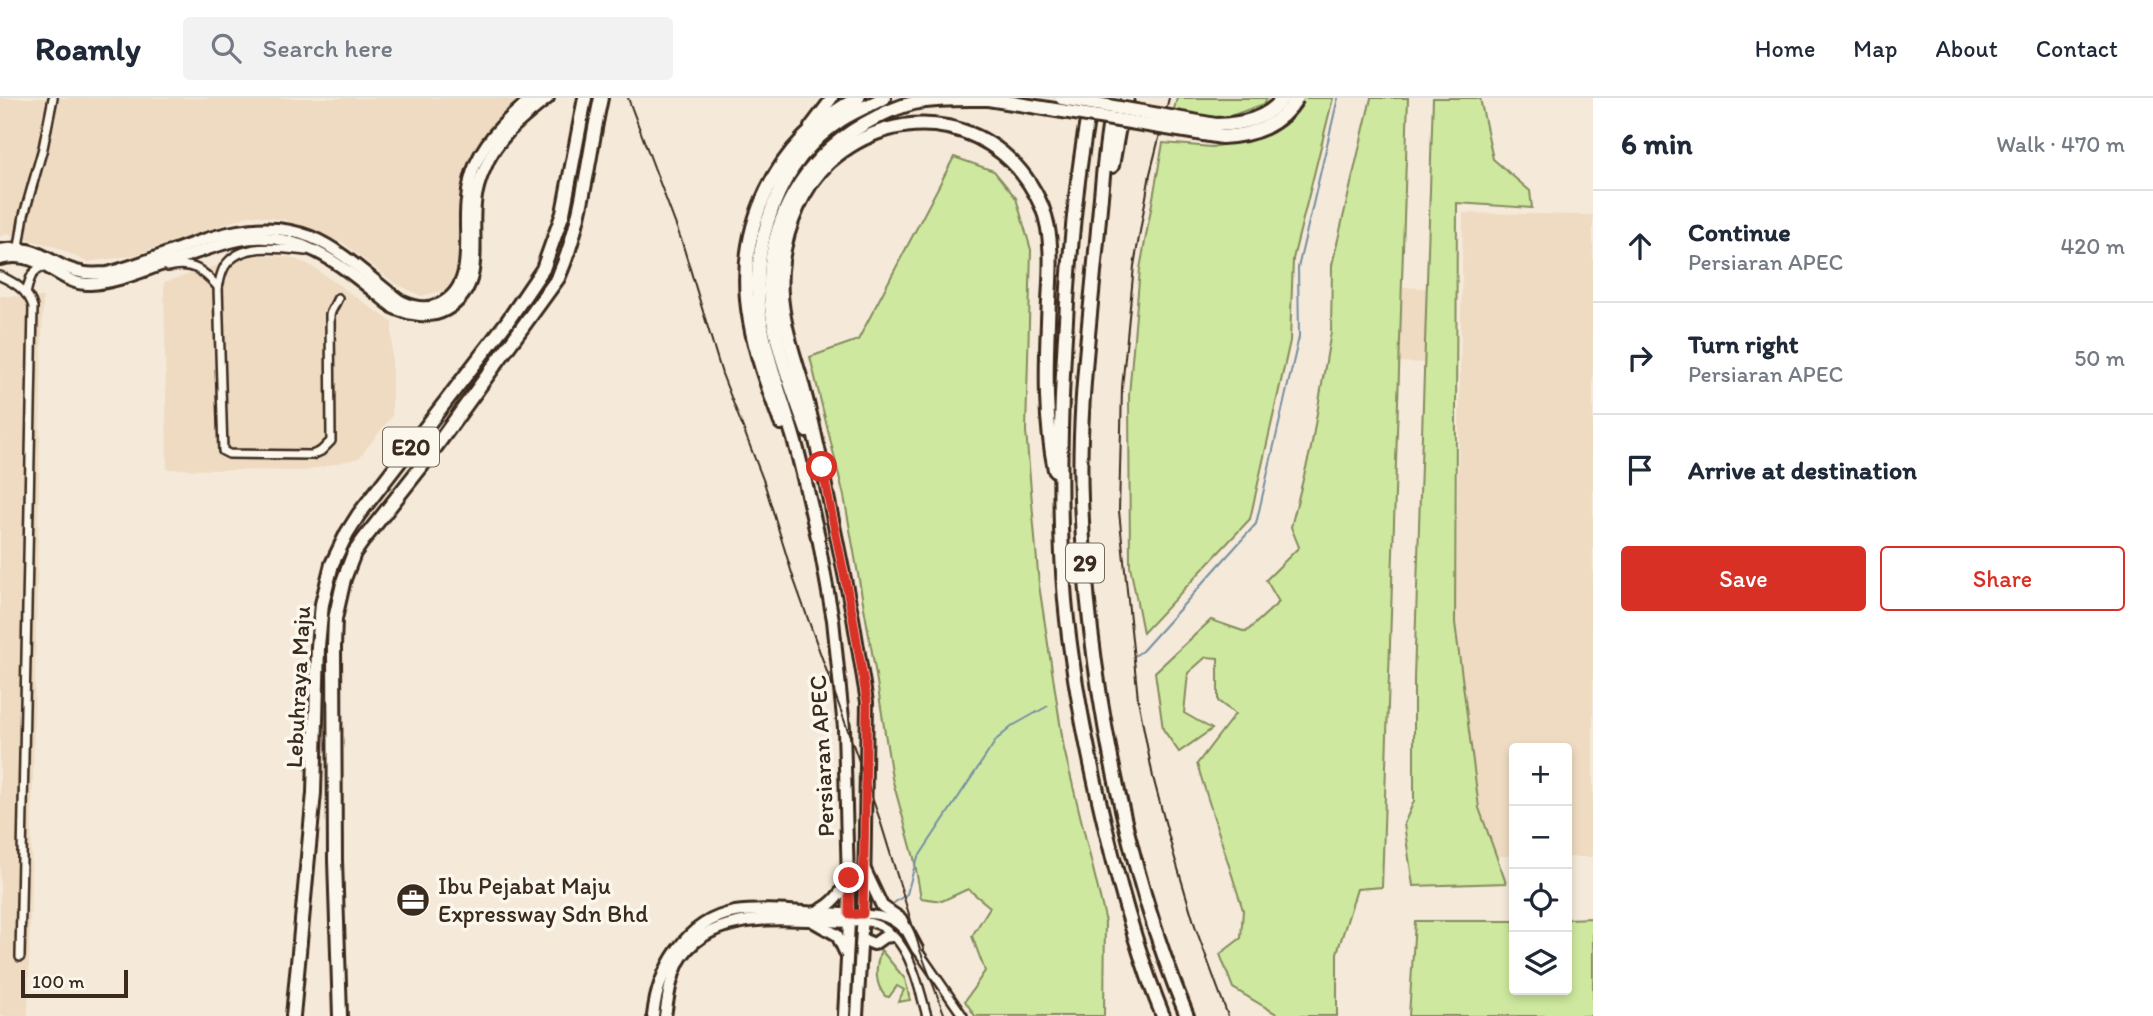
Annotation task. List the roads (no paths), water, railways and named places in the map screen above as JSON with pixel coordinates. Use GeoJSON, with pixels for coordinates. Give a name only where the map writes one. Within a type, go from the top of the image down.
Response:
{"type":"FeatureCollection","features":[{"type":"Feature","properties":{"kind":"highway","name":"Lebuhraya Maju"},"geometry":{"type":"LineString","coordinates":[[293,1016],[314,793],[320,619],[332,564],[359,514],[507,322],[544,269],[563,213],[585,98]]}},
{"type":"Feature","properties":{"kind":"highway","name":"Lebuhraya Maju"},"geometry":{"type":"LineString","coordinates":[[340,1016],[333,740],[335,619],[342,586],[354,553],[421,467],[558,278],[565,263],[577,218],[601,98]]}},
{"type":"Feature","properties":{"kind":"highway"},"geometry":{"type":"LineString","coordinates":[[818,537],[754,337],[746,280],[747,261],[754,223],[781,163],[793,148],[834,110],[858,98]]}},
{"type":"Feature","properties":{"kind":"highway"},"geometry":{"type":"LineString","coordinates":[[818,537],[794,440],[765,342],[760,315],[759,260],[766,225],[775,199],[792,169],[840,120],[884,98]]}},
{"type":"Feature","properties":{"kind":"highway"},"geometry":{"type":"LineString","coordinates":[[1062,98],[1216,125],[1240,124],[1261,117],[1277,106],[1283,98]]}},
{"type":"Feature","properties":{"kind":"highway","name":"29"},"geometry":{"type":"LineString","coordinates":[[1092,98],[1079,162],[1069,267],[1060,491],[1065,601],[1099,798],[1122,896],[1163,1016]]}},
{"type":"Feature","properties":{"kind":"highway","name":"29"},"geometry":{"type":"LineString","coordinates":[[1114,98],[1104,165],[1087,348],[1081,498],[1088,599],[1100,694],[1119,793],[1144,888],[1173,981],[1187,1016]]}},
{"type":"Feature","properties":{"kind":"highway"},"geometry":{"type":"LineString","coordinates":[[1095,268],[1118,132],[1127,98]]}},
{"type":"Feature","properties":{"kind":"highway"},"geometry":{"type":"LineString","coordinates":[[822,467],[808,436],[774,321],[770,294],[771,260],[779,225],[804,175],[821,156],[850,132],[889,110],[918,102],[988,99],[1184,133],[1242,136],[1282,119],[1297,98]]}},
{"type":"Feature","properties":{"kind":"highway"},"geometry":{"type":"LineString","coordinates":[[822,467],[786,331],[781,295],[782,261],[790,227],[813,180],[828,163],[857,141],[889,127],[915,122],[953,126],[977,135],[1006,154],[1028,180],[1043,209],[1050,266],[1048,436],[1060,491]]}},
{"type":"Feature","properties":{"kind":"main road"},"geometry":{"type":"LineString","coordinates":[[0,250],[19,247],[85,273],[107,273],[237,230],[268,228],[310,237],[336,251],[409,306],[438,306],[453,296],[461,285],[465,271],[466,201],[477,162],[497,129],[533,98]]}},
{"type":"Feature","properties":{"kind":"main road"},"geometry":{"type":"LineString","coordinates":[[0,260],[21,257],[88,285],[111,281],[240,240],[279,238],[323,254],[394,308],[406,313],[440,313],[458,303],[468,291],[474,273],[475,202],[485,168],[495,148],[505,135],[548,98]]}},
{"type":"Feature","properties":{"kind":"main road"},"geometry":{"type":"LineString","coordinates":[[793,148],[832,98]]}},
{"type":"Feature","properties":{"kind":"main road","name":"Persiaran APEC"},"geometry":{"type":"LineString","coordinates":[[822,467],[867,702],[863,918],[857,1016]]}},
{"type":"Feature","properties":{"kind":"main road","name":"Persiaran APEC"},"geometry":{"type":"LineString","coordinates":[[818,537],[833,620],[843,703],[849,878],[844,1016]]}},
{"type":"Feature","properties":{"kind":"main road"},"geometry":{"type":"LineString","coordinates":[[864,867],[882,906],[901,919],[917,949]]}},
{"type":"Feature","properties":{"kind":"main road"},"geometry":{"type":"LineString","coordinates":[[812,918],[830,905],[849,878]]}},
{"type":"Feature","properties":{"kind":"main road"},"geometry":{"type":"LineString","coordinates":[[653,1016],[659,982],[670,958],[701,927],[722,916],[741,912],[812,918],[837,935],[847,955]]}},
{"type":"Feature","properties":{"kind":"main road"},"geometry":{"type":"LineString","coordinates":[[665,1016],[668,992],[679,961],[712,930],[743,921],[849,918]]}},
{"type":"Feature","properties":{"kind":"main road"},"geometry":{"type":"LineString","coordinates":[[862,939],[874,944],[884,937],[892,936]]}},
{"type":"Feature","properties":{"kind":"street"},"geometry":{"type":"LineString","coordinates":[[19,247],[24,215],[43,148],[53,98]]}},
{"type":"Feature","properties":{"kind":"street"},"geometry":{"type":"LineString","coordinates":[[323,254],[279,248],[245,251],[227,263],[218,287],[223,451],[229,454],[312,456],[331,441],[330,314],[338,298]]}},
{"type":"Feature","properties":{"kind":"street"},"geometry":{"type":"LineString","coordinates":[[136,273],[175,265],[190,265],[207,274],[218,287]]}},
{"type":"Feature","properties":{"kind":"street"},"geometry":{"type":"LineString","coordinates":[[26,294],[34,272],[47,266]]}},
{"type":"Feature","properties":{"kind":"street"},"geometry":{"type":"LineString","coordinates":[[0,276],[26,294],[33,307],[20,957]]}},
{"type":"Feature","properties":{"kind":"street"},"geometry":{"type":"LineString","coordinates":[[849,918],[879,915],[898,924],[963,1016]]}},
{"type":"Feature","properties":{"kind":"street"},"geometry":{"type":"LineString","coordinates":[[863,918],[880,927],[901,945],[910,963],[927,1016]]}},
{"type":"Feature","properties":{"kind":"waterway"},"geometry":{"type":"LineString","coordinates":[[1133,657],[1142,651],[1256,524],[1299,337],[1298,268],[1338,98]]}},
{"type":"Feature","properties":{"kind":"waterway"},"geometry":{"type":"LineString","coordinates":[[891,905],[907,894],[916,861],[997,739],[1014,725],[1048,706]]}},
{"type":"Feature","properties":{"kind":"railway"},"geometry":{"type":"LineString","coordinates":[[628,98],[681,239],[722,374],[764,482],[794,580],[879,817],[921,953],[945,1016]]}},
{"type":"Feature","properties":{"kind":"railway"},"geometry":{"type":"LineString","coordinates":[[1169,98],[1150,174],[1134,266],[1122,388],[1119,511],[1138,699],[1153,777],[1196,929],[1228,1016]]}},
{"type":"Feature","properties":{"kind":"place","name":"Ibu Pejabat Maju Expressway Sdn Bhd"},"geometry":{"type":"Point","coordinates":[413,900]}}]}
